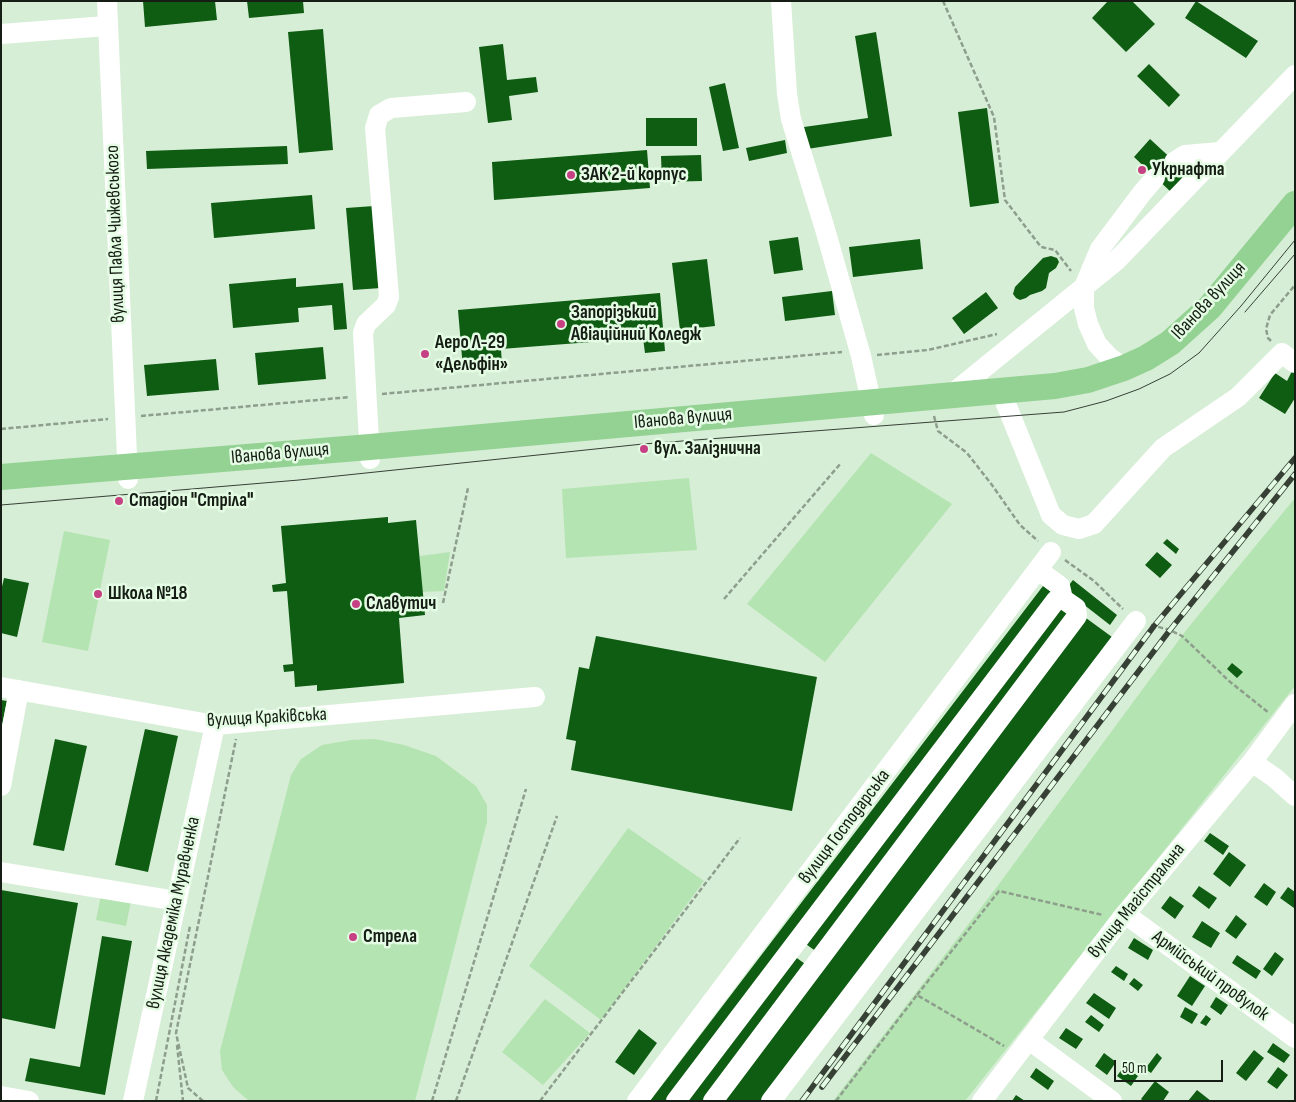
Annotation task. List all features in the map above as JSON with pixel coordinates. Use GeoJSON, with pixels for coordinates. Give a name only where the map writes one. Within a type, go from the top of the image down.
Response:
{"type":"FeatureCollection","features":[{"type":"Feature","properties":{"kind":"main road","name":"Іванова вулиця"},"geometry":{"type":"LineString","coordinates":[[1,476],[127,472],[370,453],[942,402],[1088,380],[1124,368],[1146,358],[1170,343],[1210,307],[1295,204]]}},
{"type":"Feature","properties":{"kind":"main road","name":"Іванова вулиця"},"geometry":{"type":"LineString","coordinates":[[942,402],[1006,404],[1093,394],[1132,382],[1179,356],[1220,316],[1295,225]]}},
{"type":"Feature","properties":{"kind":"main road","name":"Іванова вулиця"},"geometry":{"type":"LineString","coordinates":[[1,489],[127,472]]}},
{"type":"Feature","properties":{"kind":"street","name":"вулиця Павла Чижевського"},"geometry":{"type":"LineString","coordinates":[[107,1],[127,472]]}},
{"type":"Feature","properties":{"kind":"street"},"geometry":{"type":"LineString","coordinates":[[781,1],[787,94],[791,119],[825,229],[861,356],[873,408]]}},
{"type":"Feature","properties":{"kind":"street"},"geometry":{"type":"LineString","coordinates":[[1,34],[107,26]]}},
{"type":"Feature","properties":{"kind":"street"},"geometry":{"type":"LineString","coordinates":[[942,402],[1078,282],[1116,261],[1295,75]]}},
{"type":"Feature","properties":{"kind":"street"},"geometry":{"type":"LineString","coordinates":[[370,453],[364,328],[386,306],[389,296],[375,128],[379,115],[391,108],[466,102]]}},
{"type":"Feature","properties":{"kind":"street"},"geometry":{"type":"LineString","coordinates":[[1174,162],[1186,155],[1220,152]]}},
{"type":"Feature","properties":{"kind":"street"},"geometry":{"type":"LineString","coordinates":[[1124,368],[1109,357],[1097,344],[1088,324],[1078,282],[1100,248],[1142,192],[1155,178]]}},
{"type":"Feature","properties":{"kind":"street"},"geometry":{"type":"LineString","coordinates":[[1006,404],[1052,515],[1063,525],[1079,529],[1094,524],[1163,448],[1238,397],[1288,358]]}},
{"type":"Feature","properties":{"kind":"street","name":"вулиця Господарська"},"geometry":{"type":"LineString","coordinates":[[637,1101],[1052,552]]}},
{"type":"Feature","properties":{"kind":"street"},"geometry":{"type":"LineString","coordinates":[[713,1101],[1077,616],[1076,608],[1063,599],[1060,586],[1038,570]]}},
{"type":"Feature","properties":{"kind":"street"},"geometry":{"type":"LineString","coordinates":[[676,1101],[1056,600],[1063,599]]}},
{"type":"Feature","properties":{"kind":"street"},"geometry":{"type":"LineString","coordinates":[[771,1101],[1136,621]]}},
{"type":"Feature","properties":{"kind":"street"},"geometry":{"type":"LineString","coordinates":[[1,786],[10,688]]}},
{"type":"Feature","properties":{"kind":"street","name":"вулиця Краківська"},"geometry":{"type":"LineString","coordinates":[[10,688],[215,725],[534,696]]}},
{"type":"Feature","properties":{"kind":"street","name":"вулиця Магістральна"},"geometry":{"type":"LineString","coordinates":[[982,1101],[1123,916],[1252,762],[1295,704]]}},
{"type":"Feature","properties":{"kind":"street","name":"вулиця Академіка Муравченка"},"geometry":{"type":"LineString","coordinates":[[133,1101],[215,725]]}},
{"type":"Feature","properties":{"kind":"street"},"geometry":{"type":"LineString","coordinates":[[1252,762],[1275,778],[1295,796]]}},
{"type":"Feature","properties":{"kind":"street"},"geometry":{"type":"LineString","coordinates":[[1,872],[177,901]]}},
{"type":"Feature","properties":{"kind":"street","name":"Армійський провулок"},"geometry":{"type":"LineString","coordinates":[[1123,916],[1295,1038]]}},
{"type":"Feature","properties":{"kind":"street"},"geometry":{"type":"LineString","coordinates":[[795,944],[817,962]]}},
{"type":"Feature","properties":{"kind":"street"},"geometry":{"type":"LineString","coordinates":[[1024,1047],[1112,1101]]}},
{"type":"Feature","properties":{"kind":"street"},"geometry":{"type":"LineString","coordinates":[[1,1096],[29,1101]]}},
{"type":"Feature","properties":{"kind":"path"},"geometry":{"type":"LineString","coordinates":[[943,1],[994,117],[1005,200],[1041,247],[1055,250],[1072,270],[1078,282]]}},
{"type":"Feature","properties":{"kind":"path"},"geometry":{"type":"LineString","coordinates":[[1288,358],[1268,338],[1266,329],[1270,315],[1295,286]]}},
{"type":"Feature","properties":{"kind":"path"},"geometry":{"type":"LineString","coordinates":[[1,428],[839,351],[861,356],[928,350],[999,334]]}},
{"type":"Feature","properties":{"kind":"path"},"geometry":{"type":"LineString","coordinates":[[942,402],[938,431],[967,453],[1020,525],[1052,552],[1094,581],[1136,621],[1170,630],[1182,636],[1229,681],[1281,722]]}},
{"type":"Feature","properties":{"kind":"path"},"geometry":{"type":"LineString","coordinates":[[724,599],[841,463]]}},
{"type":"Feature","properties":{"kind":"path"},"geometry":{"type":"LineString","coordinates":[[443,603],[468,488]]}},
{"type":"Feature","properties":{"kind":"path"},"geometry":{"type":"LineString","coordinates":[[182,1101],[176,1033],[240,723]]}},
{"type":"Feature","properties":{"kind":"path"},"geometry":{"type":"LineString","coordinates":[[432,1101],[526,789]]}},
{"type":"Feature","properties":{"kind":"path"},"geometry":{"type":"LineString","coordinates":[[456,1101],[557,816]]}},
{"type":"Feature","properties":{"kind":"path"},"geometry":{"type":"LineString","coordinates":[[540,1101],[740,838]]}},
{"type":"Feature","properties":{"kind":"path"},"geometry":{"type":"LineString","coordinates":[[836,1101],[999,891],[1123,916]]}},
{"type":"Feature","properties":{"kind":"path"},"geometry":{"type":"LineString","coordinates":[[917,995],[1024,1047]]}},
{"type":"Feature","properties":{"kind":"path"},"geometry":{"type":"LineString","coordinates":[[176,1033],[188,1088],[203,1101]]}},
{"type":"Feature","properties":{"kind":"green space"},"geometry":{"type":"Polygon","coordinates":[[[871,453],[952,504],[825,662],[747,604],[871,453]]]}},
{"type":"Feature","properties":{"kind":"green space"},"geometry":{"type":"Polygon","coordinates":[[[689,478],[697,550],[566,558],[562,489],[689,478]]]}},
{"type":"Feature","properties":{"kind":"green space"},"geometry":{"type":"Polygon","coordinates":[[[1295,498],[1295,686],[965,1101],[833,1101],[996,888],[1187,629],[1295,498]]]}},
{"type":"Feature","properties":{"kind":"green space"},"geometry":{"type":"Polygon","coordinates":[[[64,531],[110,540],[88,651],[42,642],[64,531]]]}},
{"type":"Feature","properties":{"kind":"green space"},"geometry":{"type":"Polygon","coordinates":[[[450,552],[444,591],[421,592],[420,556],[450,552]]]}},
{"type":"Feature","properties":{"kind":"green space","name":"Стрела"},"geometry":{"type":"Polygon","coordinates":[[[375,739],[404,745],[436,756],[476,786],[487,805],[487,822],[415,1101],[249,1101],[233,1087],[222,1070],[220,1051],[291,775],[301,759],[322,745],[351,740],[375,739]]]}},
{"type":"Feature","properties":{"kind":"green space"},"geometry":{"type":"Polygon","coordinates":[[[628,828],[704,881],[601,1020],[529,966],[628,828]]]}},
{"type":"Feature","properties":{"kind":"green space"},"geometry":{"type":"Polygon","coordinates":[[[101,895],[131,901],[126,926],[96,920],[101,895]]]}},
{"type":"Feature","properties":{"kind":"green space"},"geometry":{"type":"Polygon","coordinates":[[[545,999],[590,1033],[543,1085],[502,1052],[545,999]]]}},
{"type":"Feature","properties":{"kind":"building"},"geometry":{"type":"Polygon","coordinates":[[[143,1],[215,1],[217,20],[145,27],[143,1]]]}},
{"type":"Feature","properties":{"kind":"building"},"geometry":{"type":"Polygon","coordinates":[[[247,1],[303,1],[304,13],[249,18],[247,1]]]}},
{"type":"Feature","properties":{"kind":"building"},"geometry":{"type":"Polygon","coordinates":[[[1108,1],[1132,1],[1155,24],[1126,52],[1092,18],[1108,1]]]}},
{"type":"Feature","properties":{"kind":"building"},"geometry":{"type":"Polygon","coordinates":[[[1196,1],[1258,41],[1246,58],[1185,18],[1196,1]]]}},
{"type":"Feature","properties":{"kind":"building"},"geometry":{"type":"Polygon","coordinates":[[[323,29],[333,150],[299,153],[288,32],[323,29]]]}},
{"type":"Feature","properties":{"kind":"building"},"geometry":{"type":"Polygon","coordinates":[[[876,32],[892,136],[807,149],[804,127],[868,118],[855,36],[876,32]]]}},
{"type":"Feature","properties":{"kind":"building"},"geometry":{"type":"Polygon","coordinates":[[[503,44],[507,80],[536,77],[538,92],[509,96],[512,120],[488,123],[479,47],[503,44]]]}},
{"type":"Feature","properties":{"kind":"building"},"geometry":{"type":"Polygon","coordinates":[[[1149,64],[1180,95],[1169,107],[1137,76],[1149,64]]]}},
{"type":"Feature","properties":{"kind":"building"},"geometry":{"type":"Polygon","coordinates":[[[725,83],[739,148],[723,151],[709,87],[725,83]]]}},
{"type":"Feature","properties":{"kind":"building"},"geometry":{"type":"Polygon","coordinates":[[[987,108],[999,203],[970,207],[958,112],[987,108]]]}},
{"type":"Feature","properties":{"kind":"building"},"geometry":{"type":"Polygon","coordinates":[[[646,118],[697,118],[697,146],[646,146],[646,118]]]}},
{"type":"Feature","properties":{"kind":"building"},"geometry":{"type":"Polygon","coordinates":[[[1150,139],[1189,175],[1172,193],[1134,157],[1150,139]]]}},
{"type":"Feature","properties":{"kind":"building"},"geometry":{"type":"Polygon","coordinates":[[[785,140],[787,153],[749,161],[746,148],[785,140]]]}},
{"type":"Feature","properties":{"kind":"building"},"geometry":{"type":"Polygon","coordinates":[[[287,146],[288,164],[147,169],[146,151],[287,146]]]}},
{"type":"Feature","properties":{"kind":"building","name":"ЗАК 2-й корпус"},"geometry":{"type":"Polygon","coordinates":[[[647,150],[650,188],[494,200],[492,162],[647,150]]]}},
{"type":"Feature","properties":{"kind":"building"},"geometry":{"type":"Polygon","coordinates":[[[701,155],[702,181],[662,182],[661,156],[701,155]]]}},
{"type":"Feature","properties":{"kind":"building"},"geometry":{"type":"Polygon","coordinates":[[[312,195],[315,229],[214,238],[211,203],[312,195]]]}},
{"type":"Feature","properties":{"kind":"building"},"geometry":{"type":"Polygon","coordinates":[[[374,206],[381,288],[353,290],[346,208],[374,206]]]}},
{"type":"Feature","properties":{"kind":"building"},"geometry":{"type":"Polygon","coordinates":[[[798,237],[803,270],[774,274],[769,241],[798,237]]]}},
{"type":"Feature","properties":{"kind":"building"},"geometry":{"type":"Polygon","coordinates":[[[920,239],[923,269],[853,277],[849,247],[920,239]]]}},
{"type":"Feature","properties":{"kind":"building"},"geometry":{"type":"Polygon","coordinates":[[[1051,256],[1057,258],[1059,262],[1056,268],[1049,273],[1046,288],[1020,300],[1016,298],[1013,294],[1015,287],[1043,258],[1051,256]]]}},
{"type":"Feature","properties":{"kind":"building"},"geometry":{"type":"Polygon","coordinates":[[[707,259],[715,326],[680,330],[672,263],[707,259]]]}},
{"type":"Feature","properties":{"kind":"building"},"geometry":{"type":"Polygon","coordinates":[[[296,278],[296,287],[343,283],[347,329],[334,330],[332,305],[298,308],[299,322],[233,328],[229,284],[296,278]]]}},
{"type":"Feature","properties":{"kind":"building"},"geometry":{"type":"Polygon","coordinates":[[[832,291],[835,315],[785,321],[782,297],[832,291]]]}},
{"type":"Feature","properties":{"kind":"building"},"geometry":{"type":"Polygon","coordinates":[[[986,292],[998,308],[964,334],[952,318],[986,292]]]}},
{"type":"Feature","properties":{"kind":"building","name":"Запорізький Авіаційний Коледж"},"geometry":{"type":"Polygon","coordinates":[[[660,293],[665,351],[645,353],[643,338],[501,349],[502,366],[463,369],[458,310],[660,293]]]}},
{"type":"Feature","properties":{"kind":"building"},"geometry":{"type":"Polygon","coordinates":[[[323,347],[326,379],[258,385],[255,353],[323,347]]]}},
{"type":"Feature","properties":{"kind":"building"},"geometry":{"type":"Polygon","coordinates":[[[216,359],[219,390],[147,396],[144,365],[216,359]]]}},
{"type":"Feature","properties":{"kind":"building"},"geometry":{"type":"Polygon","coordinates":[[[1292,371],[1295,373],[1295,398],[1285,414],[1259,398],[1275,373],[1287,381],[1292,371]]]}},
{"type":"Feature","properties":{"kind":"building","name":"Славутич"},"geometry":{"type":"Polygon","coordinates":[[[388,517],[388,523],[416,520],[425,615],[399,618],[404,683],[317,691],[317,685],[295,687],[294,671],[284,672],[283,665],[293,664],[287,591],[273,592],[272,585],[286,583],[281,526],[388,517]]]}},
{"type":"Feature","properties":{"kind":"building"},"geometry":{"type":"Polygon","coordinates":[[[1167,539],[1179,549],[1176,554],[1163,543],[1167,539]]]}},
{"type":"Feature","properties":{"kind":"building"},"geometry":{"type":"Polygon","coordinates":[[[1157,552],[1172,565],[1160,578],[1145,565],[1157,552]]]}},
{"type":"Feature","properties":{"kind":"building"},"geometry":{"type":"Polygon","coordinates":[[[4,578],[29,583],[17,637],[1,633],[1,591],[4,578]]]}},
{"type":"Feature","properties":{"kind":"building"},"geometry":{"type":"Polygon","coordinates":[[[1073,580],[1117,615],[1110,625],[1065,590],[1073,580]]]}},
{"type":"Feature","properties":{"kind":"building"},"geometry":{"type":"Polygon","coordinates":[[[1043,586],[1055,595],[668,1101],[650,1101],[1043,586]]]}},
{"type":"Feature","properties":{"kind":"building"},"geometry":{"type":"Polygon","coordinates":[[[1060,602],[1073,612],[817,952],[803,942],[1060,602]]]}},
{"type":"Feature","properties":{"kind":"building"},"geometry":{"type":"Polygon","coordinates":[[[1086,618],[1112,637],[761,1101],[721,1101],[1086,618]]]}},
{"type":"Feature","properties":{"kind":"building"},"geometry":{"type":"Polygon","coordinates":[[[596,636],[817,677],[792,811],[571,770],[576,741],[566,739],[579,667],[589,669],[596,636]]]}},
{"type":"Feature","properties":{"kind":"building"},"geometry":{"type":"Polygon","coordinates":[[[1232,663],[1243,672],[1237,678],[1227,669],[1232,663]]]}},
{"type":"Feature","properties":{"kind":"building"},"geometry":{"type":"Polygon","coordinates":[[[1,700],[7,701],[2,725],[1,725],[1,700]]]}},
{"type":"Feature","properties":{"kind":"building"},"geometry":{"type":"Polygon","coordinates":[[[145,729],[178,736],[148,872],[115,865],[145,729]]]}},
{"type":"Feature","properties":{"kind":"building"},"geometry":{"type":"Polygon","coordinates":[[[55,739],[87,746],[64,851],[33,845],[55,739]]]}},
{"type":"Feature","properties":{"kind":"building"},"geometry":{"type":"Polygon","coordinates":[[[1210,833],[1229,846],[1223,855],[1204,841],[1210,833]]]}},
{"type":"Feature","properties":{"kind":"building"},"geometry":{"type":"Polygon","coordinates":[[[1229,852],[1246,865],[1230,887],[1213,874],[1229,852]]]}},
{"type":"Feature","properties":{"kind":"building"},"geometry":{"type":"Polygon","coordinates":[[[1264,883],[1276,892],[1267,906],[1254,897],[1264,883]]]}},
{"type":"Feature","properties":{"kind":"building"},"geometry":{"type":"Polygon","coordinates":[[[1199,886],[1217,898],[1209,909],[1192,896],[1199,886]]]}},
{"type":"Feature","properties":{"kind":"building"},"geometry":{"type":"Polygon","coordinates":[[[1288,887],[1295,892],[1294,908],[1280,898],[1288,887]]]}},
{"type":"Feature","properties":{"kind":"building"},"geometry":{"type":"Polygon","coordinates":[[[1,890],[78,903],[55,1029],[1,1018],[1,890]]]}},
{"type":"Feature","properties":{"kind":"building"},"geometry":{"type":"Polygon","coordinates":[[[1170,896],[1184,906],[1175,919],[1161,908],[1170,896]]]}},
{"type":"Feature","properties":{"kind":"building"},"geometry":{"type":"Polygon","coordinates":[[[1236,915],[1247,924],[1236,939],[1225,931],[1236,915]]]}},
{"type":"Feature","properties":{"kind":"building"},"geometry":{"type":"Polygon","coordinates":[[[1202,921],[1220,933],[1211,948],[1192,937],[1202,921]]]}},
{"type":"Feature","properties":{"kind":"building"},"geometry":{"type":"Polygon","coordinates":[[[102,936],[132,941],[105,1095],[25,1081],[30,1058],[80,1067],[102,936]]]}},
{"type":"Feature","properties":{"kind":"building"},"geometry":{"type":"Polygon","coordinates":[[[1134,938],[1153,950],[1148,960],[1128,948],[1134,938]]]}},
{"type":"Feature","properties":{"kind":"building"},"geometry":{"type":"Polygon","coordinates":[[[1275,952],[1284,959],[1272,976],[1263,969],[1275,952]]]}},
{"type":"Feature","properties":{"kind":"building"},"geometry":{"type":"Polygon","coordinates":[[[1237,955],[1261,971],[1256,979],[1232,963],[1237,955]]]}},
{"type":"Feature","properties":{"kind":"building"},"geometry":{"type":"Polygon","coordinates":[[[794,956],[808,966],[705,1101],[683,1101],[794,956]]]}},
{"type":"Feature","properties":{"kind":"building"},"geometry":{"type":"Polygon","coordinates":[[[1116,966],[1128,974],[1124,981],[1111,972],[1116,966]]]}},
{"type":"Feature","properties":{"kind":"building"},"geometry":{"type":"Polygon","coordinates":[[[1190,976],[1205,986],[1192,1006],[1177,996],[1190,976]]]}},
{"type":"Feature","properties":{"kind":"building"},"geometry":{"type":"Polygon","coordinates":[[[1134,978],[1143,985],[1138,991],[1129,984],[1134,978]]]}},
{"type":"Feature","properties":{"kind":"building"},"geometry":{"type":"Polygon","coordinates":[[[1094,993],[1116,1008],[1109,1019],[1086,1003],[1094,993]]]}},
{"type":"Feature","properties":{"kind":"building"},"geometry":{"type":"Polygon","coordinates":[[[1216,997],[1228,1005],[1221,1015],[1210,1007],[1216,997]]]}},
{"type":"Feature","properties":{"kind":"building"},"geometry":{"type":"Polygon","coordinates":[[[1185,1007],[1198,1014],[1192,1024],[1180,1017],[1185,1007]]]}},
{"type":"Feature","properties":{"kind":"building"},"geometry":{"type":"Polygon","coordinates":[[[1091,1015],[1104,1025],[1099,1032],[1085,1022],[1091,1015]]]}},
{"type":"Feature","properties":{"kind":"building"},"geometry":{"type":"Polygon","coordinates":[[[1206,1015],[1211,1019],[1206,1026],[1200,1023],[1206,1015]]]}},
{"type":"Feature","properties":{"kind":"building"},"geometry":{"type":"Polygon","coordinates":[[[1066,1028],[1083,1039],[1076,1049],[1059,1038],[1066,1028]]]}},
{"type":"Feature","properties":{"kind":"building"},"geometry":{"type":"Polygon","coordinates":[[[639,1029],[657,1043],[634,1075],[615,1062],[639,1029]]]}},
{"type":"Feature","properties":{"kind":"building"},"geometry":{"type":"Polygon","coordinates":[[[1273,1043],[1290,1055],[1284,1063],[1267,1052],[1273,1043]]]}},
{"type":"Feature","properties":{"kind":"building"},"geometry":{"type":"Polygon","coordinates":[[[1254,1050],[1264,1058],[1246,1081],[1236,1073],[1254,1050]]]}},
{"type":"Feature","properties":{"kind":"building"},"geometry":{"type":"Polygon","coordinates":[[[1104,1053],[1116,1062],[1107,1075],[1095,1066],[1104,1053]]]}},
{"type":"Feature","properties":{"kind":"building"},"geometry":{"type":"Polygon","coordinates":[[[1157,1053],[1162,1058],[1151,1073],[1145,1069],[1157,1053]]]}},
{"type":"Feature","properties":{"kind":"building"},"geometry":{"type":"Polygon","coordinates":[[[1124,1066],[1138,1076],[1131,1086],[1117,1076],[1124,1066]]]}},
{"type":"Feature","properties":{"kind":"building"},"geometry":{"type":"Polygon","coordinates":[[[1278,1067],[1288,1075],[1277,1089],[1267,1082],[1278,1067]]]}},
{"type":"Feature","properties":{"kind":"building"},"geometry":{"type":"Polygon","coordinates":[[[1036,1068],[1054,1081],[1048,1090],[1030,1077],[1036,1068]]]}},
{"type":"Feature","properties":{"kind":"building"},"geometry":{"type":"Polygon","coordinates":[[[1155,1081],[1169,1092],[1163,1101],[1143,1101],[1141,1099],[1155,1081]]]}},
{"type":"Feature","properties":{"kind":"building"},"geometry":{"type":"Polygon","coordinates":[[[1197,1090],[1211,1101],[1188,1101],[1197,1090]]]}},
{"type":"Feature","properties":{"kind":"building"},"geometry":{"type":"Polygon","coordinates":[[[1016,1095],[1025,1101],[1012,1101],[1016,1095]]]}},
{"type":"Feature","properties":{"kind":"tram line"},"geometry":{"type":"LineString","coordinates":[[1,505],[299,480],[643,444],[1064,412],[1106,401],[1139,389],[1170,374],[1199,353],[1241,306],[1295,240]]}},
{"type":"Feature","properties":{"kind":"tram line"},"geometry":{"type":"LineString","coordinates":[[1245,312],[1295,254]]}},
{"type":"Feature","properties":{"kind":"railway"},"geometry":{"type":"LineString","coordinates":[[802,1101],[1154,626],[1295,458]]}},
{"type":"Feature","properties":{"kind":"railway"},"geometry":{"type":"LineString","coordinates":[[822,1087],[1170,630],[1295,474]]}},
{"type":"Feature","properties":{"kind":"place","name":"Укрнафта"},"geometry":{"type":"Point","coordinates":[1142,170]}},
{"type":"Feature","properties":{"kind":"place","name":"ЗАК 2-й корпус"},"geometry":{"type":"Point","coordinates":[571,175]}},
{"type":"Feature","properties":{"kind":"place","name":"Запорізький Авіаційний Коледж"},"geometry":{"type":"Point","coordinates":[561,324]}},
{"type":"Feature","properties":{"kind":"place","name":"Аеро Л-29 «Дельфін»"},"geometry":{"type":"Point","coordinates":[425,354]}},
{"type":"Feature","properties":{"kind":"place","name":"вул. Залізнична"},"geometry":{"type":"Point","coordinates":[644,449]}},
{"type":"Feature","properties":{"kind":"place","name":"Стадіон \"Стріла\""},"geometry":{"type":"Point","coordinates":[119,501]}},
{"type":"Feature","properties":{"kind":"place","name":"Школа №18"},"geometry":{"type":"Point","coordinates":[98,594]}},
{"type":"Feature","properties":{"kind":"place","name":"Славутич"},"geometry":{"type":"Point","coordinates":[356,604]}},
{"type":"Feature","properties":{"kind":"place","name":"Стрела"},"geometry":{"type":"Point","coordinates":[353,937]}}]}
